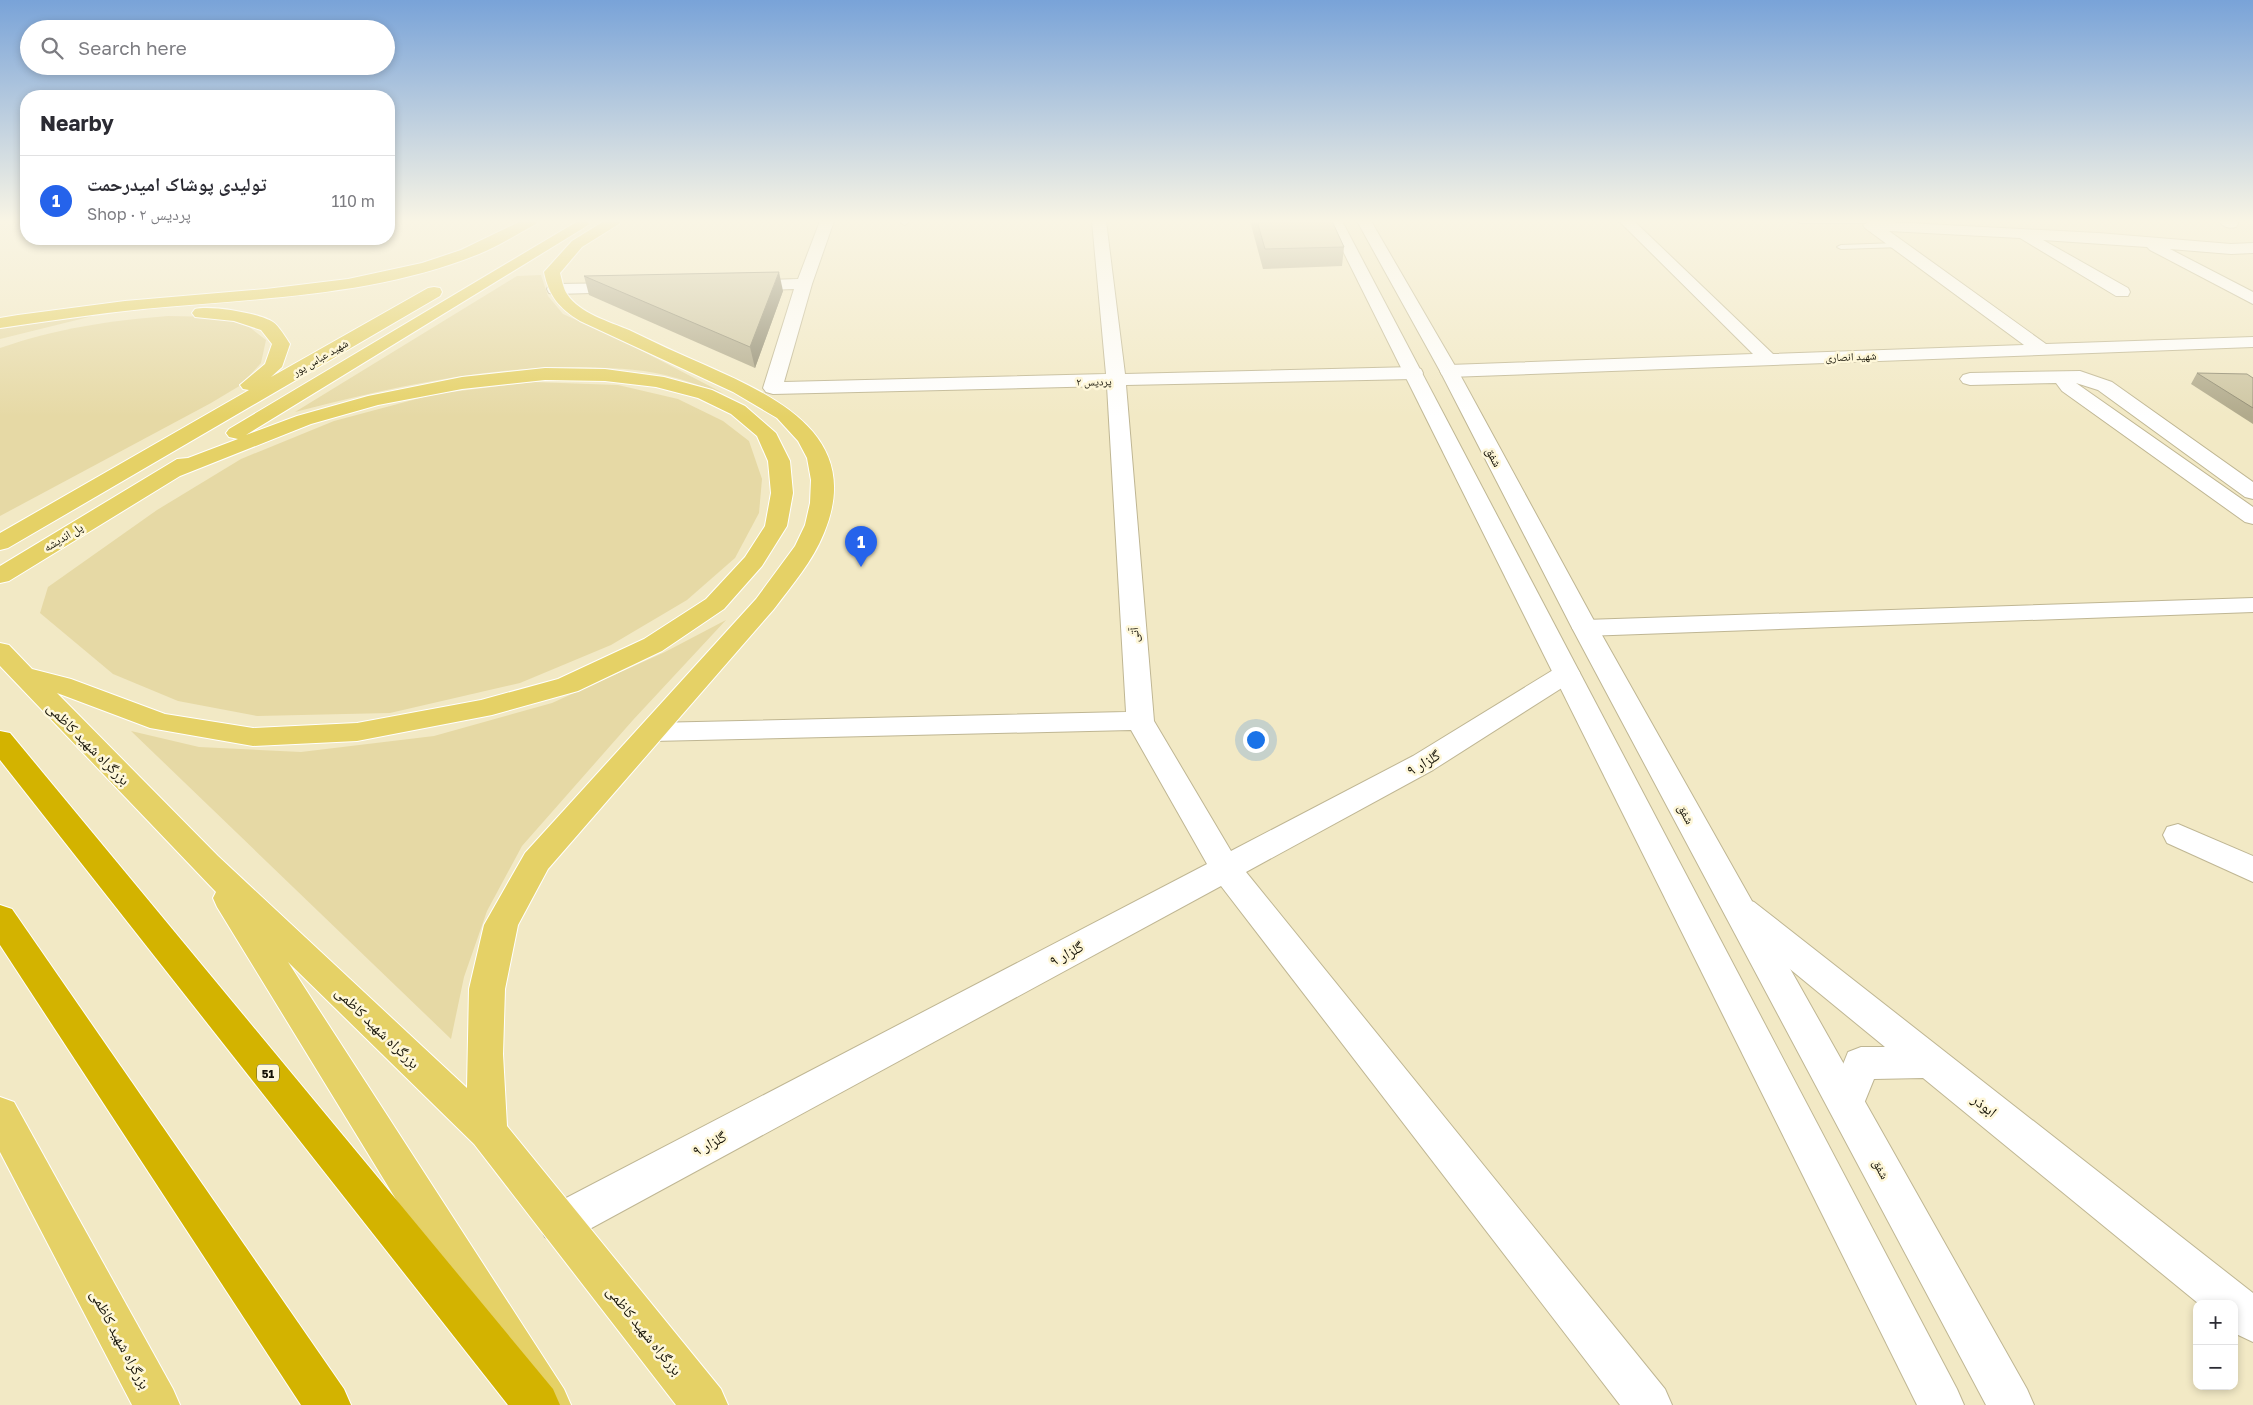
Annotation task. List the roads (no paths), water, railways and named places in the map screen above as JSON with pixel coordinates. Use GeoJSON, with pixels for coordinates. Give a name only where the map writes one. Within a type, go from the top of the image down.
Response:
{"type":"FeatureCollection","features":[{"type":"Feature","properties":{"kind":"highway","name":"51"},"geometry":{"type":"LineString","coordinates":[[0,740],[537,1405]]}},
{"type":"Feature","properties":{"kind":"highway"},"geometry":{"type":"LineString","coordinates":[[0,918],[328,1405]]}},
{"type":"Feature","properties":{"kind":"main road"},"geometry":{"type":"LineString","coordinates":[[0,323],[142,304],[303,292],[338,287]]}},
{"type":"Feature","properties":{"kind":"main road","name":"شهید عباس پور"},"geometry":{"type":"LineString","coordinates":[[0,543],[444,287]]}},
{"type":"Feature","properties":{"kind":"main road","name":"شهید عباس پور"},"geometry":{"type":"LineString","coordinates":[[127,498],[479,287]]}},
{"type":"Feature","properties":{"kind":"main road"},"geometry":{"type":"LineString","coordinates":[[488,1132],[485,1054],[487,989],[501,925],[536,861],[765,604],[797,561],[816,525],[822,494],[821,466],[807,438],[780,410],[746,391],[586,317],[564,304],[555,289]]}},
{"type":"Feature","properties":{"kind":"main road"},"geometry":{"type":"LineString","coordinates":[[17,338],[59,327],[132,314],[200,313],[236,316],[267,326],[281,344],[273,367],[245,389],[164,441],[131,466]]}},
{"type":"Feature","properties":{"kind":"main road"},"geometry":{"type":"LineString","coordinates":[[11,663],[61,685],[160,722],[253,737],[357,732],[482,709],[568,685],[653,645],[715,604],[754,561],[776,526],[782,493],[779,461],[766,433],[738,410],[705,394],[657,380],[605,374],[546,374],[462,382],[375,400],[304,420],[169,473]]}},
{"type":"Feature","properties":{"kind":"main road","name":"پل اندیشه"},"geometry":{"type":"LineString","coordinates":[[0,576],[127,498]]}},
{"type":"Feature","properties":{"kind":"main road","name":"بزرگراه شهید کاظمی"},"geometry":{"type":"LineString","coordinates":[[11,663],[207,864],[488,1132],[705,1405]]}},
{"type":"Feature","properties":{"kind":"main road"},"geometry":{"type":"LineString","coordinates":[[207,864],[548,1405]]}},
{"type":"Feature","properties":{"kind":"main road","name":"بزرگراه شهید کاظمی"},"geometry":{"type":"LineString","coordinates":[[0,1114],[157,1405]]}},
{"type":"Feature","properties":{"kind":"street"},"geometry":{"type":"LineString","coordinates":[[555,289],[645,287]]}},
{"type":"Feature","properties":{"kind":"street","name":"پردیس ۲"},"geometry":{"type":"LineString","coordinates":[[803,287],[773,388],[1414,373]]}},
{"type":"Feature","properties":{"kind":"street","name":"آتی"},"geometry":{"type":"LineString","coordinates":[[1106,287],[1116,380],[1140,721],[1225,868],[1649,1405]]}},
{"type":"Feature","properties":{"kind":"street"},"geometry":{"type":"LineString","coordinates":[[1369,287],[1941,1405]]}},
{"type":"Feature","properties":{"kind":"street","name":"شفق"},"geometry":{"type":"LineString","coordinates":[[1401,287],[1449,370],[1585,628],[1737,907],[2011,1405]]}},
{"type":"Feature","properties":{"kind":"street"},"geometry":{"type":"LineString","coordinates":[[1693,287],[1768,359]]}},
{"type":"Feature","properties":{"kind":"street"},"geometry":{"type":"LineString","coordinates":[[1954,287],[2041,349]]}},
{"type":"Feature","properties":{"kind":"street"},"geometry":{"type":"LineString","coordinates":[[2113,287],[2122,292]]}},
{"type":"Feature","properties":{"kind":"street"},"geometry":{"type":"LineString","coordinates":[[2229,287],[2253,300]]}},
{"type":"Feature","properties":{"kind":"street"},"geometry":{"type":"LineString","coordinates":[[2232,288],[2253,287]]}},
{"type":"Feature","properties":{"kind":"street","name":"شهید انصاری"},"geometry":{"type":"LineString","coordinates":[[1449,370],[2253,342]]}},
{"type":"Feature","properties":{"kind":"street"},"geometry":{"type":"LineString","coordinates":[[2074,377],[2065,379],[2064,382],[2253,518]]}},
{"type":"Feature","properties":{"kind":"street"},"geometry":{"type":"LineString","coordinates":[[1970,379],[2074,377],[2094,380],[2253,492]]}},
{"type":"Feature","properties":{"kind":"street"},"geometry":{"type":"LineString","coordinates":[[1585,628],[2253,605]]}},
{"type":"Feature","properties":{"kind":"street","name":"گلزار ۹"},"geometry":{"type":"LineString","coordinates":[[560,1223],[1423,763],[1567,673]]}},
{"type":"Feature","properties":{"kind":"street"},"geometry":{"type":"LineString","coordinates":[[652,732],[1140,721]]}},
{"type":"Feature","properties":{"kind":"street"},"geometry":{"type":"LineString","coordinates":[[2178,835],[2253,870]]}},
{"type":"Feature","properties":{"kind":"street","name":"ابوذر"},"geometry":{"type":"LineString","coordinates":[[1737,907],[2229,1300]]}},
{"type":"Feature","properties":{"kind":"street"},"geometry":{"type":"LineString","coordinates":[[1846,1104],[1861,1063],[1931,1062]]}},
{"type":"Feature","properties":{"kind":"street","name":"ابوذر"},"geometry":{"type":"LineString","coordinates":[[2238,1307],[2253,1320]]}},
{"type":"Feature","properties":{"kind":"place","name":"تولیدی پوشاک امیدرحمت"},"geometry":{"type":"Point","coordinates":[861,567]}}]}
